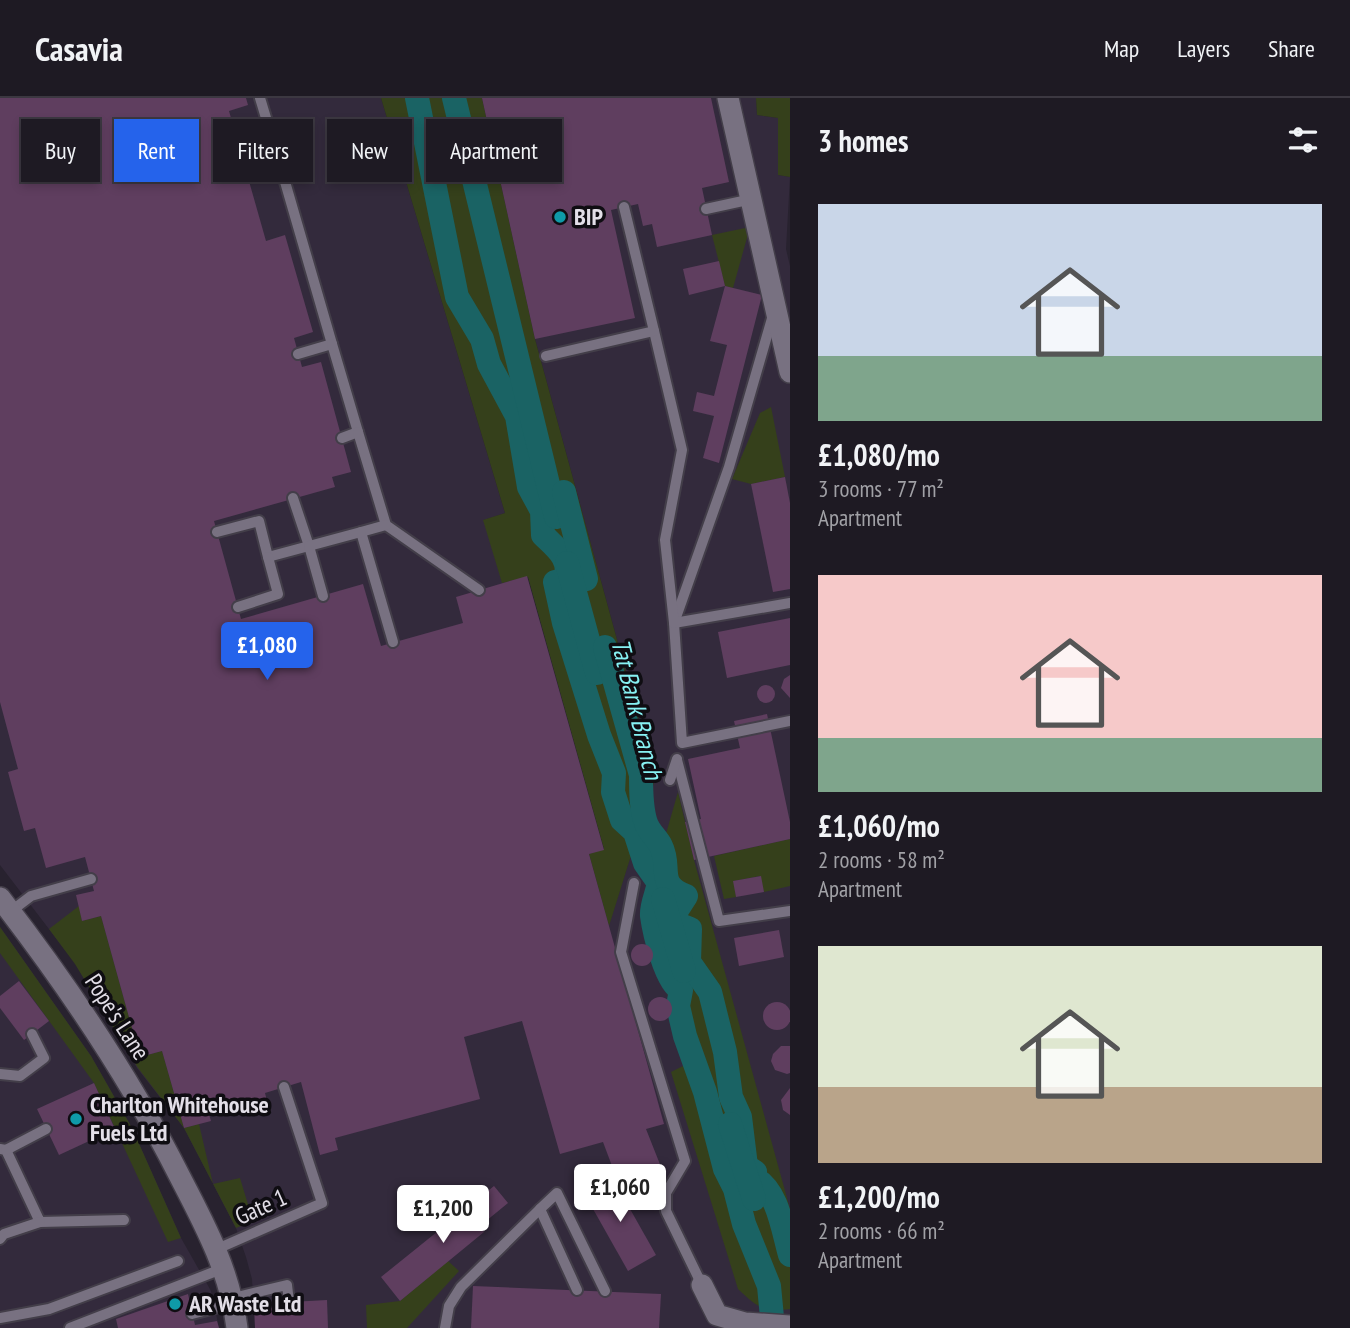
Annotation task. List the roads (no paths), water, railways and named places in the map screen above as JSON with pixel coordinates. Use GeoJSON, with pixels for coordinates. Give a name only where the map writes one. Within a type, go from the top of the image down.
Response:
{"type":"FeatureCollection","features":[{"type":"Feature","properties":{"kind":"street"},"geometry":{"type":"LineString","coordinates":[[728,98],[790,372]]}},
{"type":"Feature","properties":{"kind":"street","name":"Pope's Lane"},"geometry":{"type":"LineString","coordinates":[[5,905],[78,1001],[150,1117],[220,1258],[234,1300],[237,1328]]}},
{"type":"Feature","properties":{"kind":"street"},"geometry":{"type":"LineString","coordinates":[[702,1285],[717,1315],[761,1326],[790,1326]]}},
{"type":"Feature","properties":{"kind":"lane"},"geometry":{"type":"LineString","coordinates":[[260,98],[266,119]]}},
{"type":"Feature","properties":{"kind":"lane"},"geometry":{"type":"LineString","coordinates":[[285,182],[386,525],[479,590]]}},
{"type":"Feature","properties":{"kind":"lane"},"geometry":{"type":"LineString","coordinates":[[706,209],[752,199]]}},
{"type":"Feature","properties":{"kind":"lane"},"geometry":{"type":"LineString","coordinates":[[624,207],[682,450],[665,540],[682,743],[670,780]]}},
{"type":"Feature","properties":{"kind":"lane"},"geometry":{"type":"LineString","coordinates":[[674,623],[729,467],[776,306]]}},
{"type":"Feature","properties":{"kind":"lane"},"geometry":{"type":"LineString","coordinates":[[546,356],[654,331]]}},
{"type":"Feature","properties":{"kind":"lane"},"geometry":{"type":"LineString","coordinates":[[298,354],[332,344]]}},
{"type":"Feature","properties":{"kind":"lane"},"geometry":{"type":"LineString","coordinates":[[342,438],[358,432]]}},
{"type":"Feature","properties":{"kind":"lane"},"geometry":{"type":"LineString","coordinates":[[293,498],[323,596]]}},
{"type":"Feature","properties":{"kind":"lane"},"geometry":{"type":"LineString","coordinates":[[256,509],[281,608]]}},
{"type":"Feature","properties":{"kind":"lane"},"geometry":{"type":"LineString","coordinates":[[217,531],[259,521]]}},
{"type":"Feature","properties":{"kind":"lane"},"geometry":{"type":"LineString","coordinates":[[268,557],[386,525]]}},
{"type":"Feature","properties":{"kind":"lane"},"geometry":{"type":"LineString","coordinates":[[361,532],[393,642]]}},
{"type":"Feature","properties":{"kind":"lane"},"geometry":{"type":"LineString","coordinates":[[238,607],[278,594]]}},
{"type":"Feature","properties":{"kind":"lane"},"geometry":{"type":"LineString","coordinates":[[674,623],[790,603]]}},
{"type":"Feature","properties":{"kind":"lane"},"geometry":{"type":"LineString","coordinates":[[682,743],[790,721]]}},
{"type":"Feature","properties":{"kind":"lane"},"geometry":{"type":"LineString","coordinates":[[677,760],[719,921],[790,911]]}},
{"type":"Feature","properties":{"kind":"lane"},"geometry":{"type":"LineString","coordinates":[[5,905],[91,879]]}},
{"type":"Feature","properties":{"kind":"lane"},"geometry":{"type":"LineString","coordinates":[[634,883],[621,952],[685,1161],[666,1193],[666,1211],[702,1285]]}},
{"type":"Feature","properties":{"kind":"lane"},"geometry":{"type":"LineString","coordinates":[[0,1074],[20,1076],[44,1058],[32,1034]]}},
{"type":"Feature","properties":{"kind":"lane","name":"Gate 1"},"geometry":{"type":"LineString","coordinates":[[70,1328],[220,1258],[322,1203],[284,1087]]}},
{"type":"Feature","properties":{"kind":"lane"},"geometry":{"type":"LineString","coordinates":[[40,1222],[3,1150],[46,1129]]}},
{"type":"Feature","properties":{"kind":"lane"},"geometry":{"type":"LineString","coordinates":[[444,1328],[449,1306],[461,1287],[557,1193],[605,1291]]}},
{"type":"Feature","properties":{"kind":"lane"},"geometry":{"type":"LineString","coordinates":[[540,1209],[577,1290]]}},
{"type":"Feature","properties":{"kind":"lane"},"geometry":{"type":"LineString","coordinates":[[0,1240],[4,1234],[40,1222],[124,1220]]}},
{"type":"Feature","properties":{"kind":"lane"},"geometry":{"type":"LineString","coordinates":[[0,1318],[49,1309],[178,1261]]}},
{"type":"Feature","properties":{"kind":"lane"},"geometry":{"type":"LineString","coordinates":[[192,1314],[287,1286],[289,1302]]}},
{"type":"Feature","properties":{"kind":"waterway"},"geometry":{"type":"LineString","coordinates":[[417,98],[457,297],[482,339],[489,364],[517,416],[529,487],[542,511],[543,535],[561,554],[566,565],[566,579],[555,582],[564,623],[599,735],[614,773],[613,792],[622,820],[635,832],[645,863],[659,883],[652,912],[658,944],[670,978],[681,990],[678,1006],[685,1036],[705,1092],[725,1169],[735,1189],[744,1224],[769,1286],[773,1328]]}},
{"type":"Feature","properties":{"kind":"waterway","name":"Tat Bank Branch"},"geometry":{"type":"LineString","coordinates":[[454,98],[556,517]]}},
{"type":"Feature","properties":{"kind":"waterway"},"geometry":{"type":"LineString","coordinates":[[564,492],[586,579]]}},
{"type":"Feature","properties":{"kind":"waterway","name":"Tat Bank Branch"},"geometry":{"type":"LineString","coordinates":[[567,563],[597,673]]}},
{"type":"Feature","properties":{"kind":"waterway"},"geometry":{"type":"LineString","coordinates":[[605,647],[641,775],[642,806],[646,823],[664,854],[667,881],[676,891],[686,896],[670,921],[690,929],[689,962],[710,992],[725,1052],[731,1097],[740,1117],[746,1166],[755,1172],[754,1178],[769,1192],[774,1201],[790,1255]]}},
{"type":"Feature","properties":{"kind":"waterway","name":"Tat Bank Branch"},"geometry":{"type":"LineString","coordinates":[[663,899],[684,971]]}},
{"type":"Feature","properties":{"kind":"waterway","name":"Tat Bank Branch"},"geometry":{"type":"LineString","coordinates":[[730,1124],[754,1199]]}},
{"type":"Feature","properties":{"kind":"place","name":"BIP"},"geometry":{"type":"Point","coordinates":[560,217]}},
{"type":"Feature","properties":{"kind":"place","name":"Charlton Whitehouse Fuels Ltd"},"geometry":{"type":"Point","coordinates":[76,1119]}},
{"type":"Feature","properties":{"kind":"place","name":"AR Waste Ltd"},"geometry":{"type":"Point","coordinates":[175,1304]}}]}
